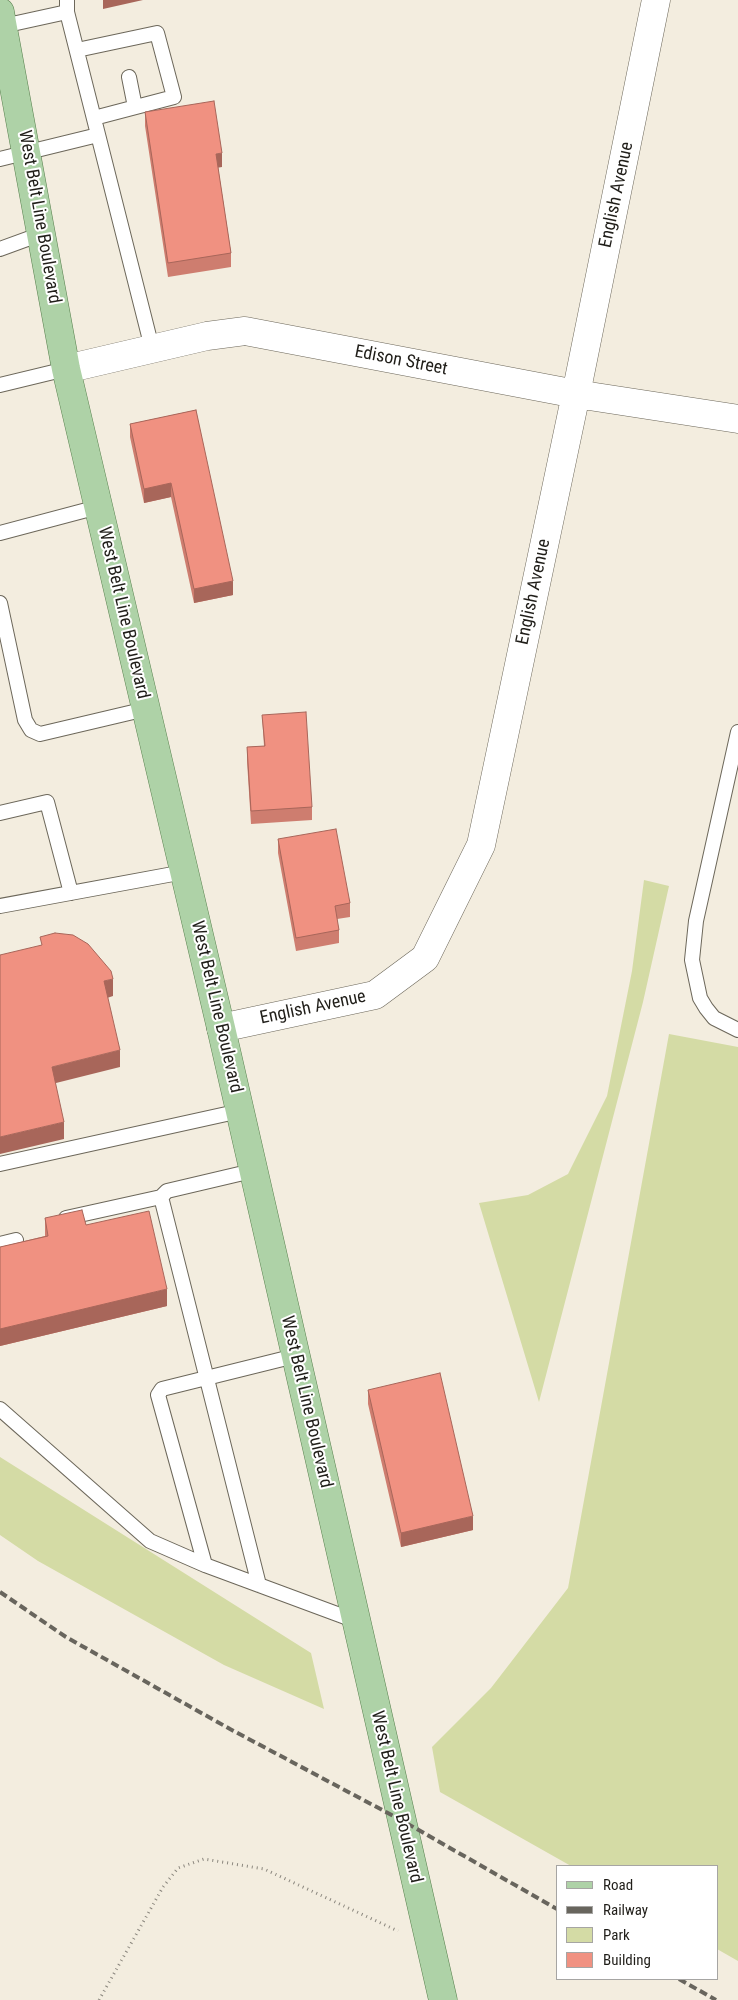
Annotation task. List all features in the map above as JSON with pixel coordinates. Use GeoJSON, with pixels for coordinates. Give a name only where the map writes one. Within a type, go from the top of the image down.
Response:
{"type":"FeatureCollection","features":[{"type":"Feature","properties":{"kind":"main road","name":"West Belt Line Boulevard"},"geometry":{"type":"LineString","coordinates":[[1,19],[66,368],[240,1110],[252,1171],[442,2000]]}},
{"type":"Feature","properties":{"kind":"street","name":"English Avenue"},"geometry":{"type":"LineString","coordinates":[[221,1028],[375,995],[425,958],[480,845],[576,394],[656,0]]}},
{"type":"Feature","properties":{"kind":"street","name":"Edison Street"},"geometry":{"type":"LineString","coordinates":[[66,368],[207,336],[246,331],[576,394],[738,418]]}},
{"type":"Feature","properties":{"kind":"lane"},"geometry":{"type":"LineString","coordinates":[[1,19],[67,6],[152,348]]}},
{"type":"Feature","properties":{"kind":"lane"},"geometry":{"type":"LineString","coordinates":[[77,50],[121,44],[156,33],[174,97],[94,118]]}},
{"type":"Feature","properties":{"kind":"lane"},"geometry":{"type":"LineString","coordinates":[[128,77],[135,107]]}},
{"type":"Feature","properties":{"kind":"lane"},"geometry":{"type":"LineString","coordinates":[[0,159],[98,136]]}},
{"type":"Feature","properties":{"kind":"lane"},"geometry":{"type":"LineString","coordinates":[[0,249],[42,234]]}},
{"type":"Feature","properties":{"kind":"lane"},"geometry":{"type":"LineString","coordinates":[[0,384],[66,368]]}},
{"type":"Feature","properties":{"kind":"lane"},"geometry":{"type":"LineString","coordinates":[[0,533],[98,507]]}},
{"type":"Feature","properties":{"kind":"lane"},"geometry":{"type":"LineString","coordinates":[[0,603],[25,720],[31,730],[40,734],[146,709]]}},
{"type":"Feature","properties":{"kind":"lane"},"geometry":{"type":"LineString","coordinates":[[738,732],[696,921],[692,960],[698,991],[706,1008],[714,1018],[738,1030]]}},
{"type":"Feature","properties":{"kind":"lane"},"geometry":{"type":"LineString","coordinates":[[0,813],[47,802],[71,892]]}},
{"type":"Feature","properties":{"kind":"lane"},"geometry":{"type":"LineString","coordinates":[[0,906],[184,872]]}},
{"type":"Feature","properties":{"kind":"lane"},"geometry":{"type":"LineString","coordinates":[[0,1164],[240,1110]]}},
{"type":"Feature","properties":{"kind":"lane"},"geometry":{"type":"LineString","coordinates":[[50,1222],[161,1197],[167,1191],[252,1171]]}},
{"type":"Feature","properties":{"kind":"lane"},"geometry":{"type":"LineString","coordinates":[[161,1197],[259,1585]]}},
{"type":"Feature","properties":{"kind":"lane"},"geometry":{"type":"LineString","coordinates":[[0,1244],[16,1240]]}},
{"type":"Feature","properties":{"kind":"lane"},"geometry":{"type":"LineString","coordinates":[[205,1565],[158,1395],[162,1389],[295,1356]]}},
{"type":"Feature","properties":{"kind":"lane"},"geometry":{"type":"LineString","coordinates":[[0,1409],[150,1540],[205,1565],[356,1621]]}},
{"type":"Feature","properties":{"kind":"path"},"geometry":{"type":"LineString","coordinates":[[99,2000],[163,1886],[178,1868],[204,1859],[264,1869],[430,1946]]}},
{"type":"Feature","properties":{"kind":"green space"},"geometry":{"type":"Polygon","coordinates":[[[644,880],[669,886],[643,1002],[539,1402],[479,1203],[528,1195],[568,1174],[607,1096],[632,971],[644,880]]]}},
{"type":"Feature","properties":{"kind":"green space"},"geometry":{"type":"Polygon","coordinates":[[[669,1034],[738,1047],[738,1961],[718,1950],[718,1865],[569,1865],[440,1792],[432,1747],[491,1688],[568,1588],[669,1034]]]}},
{"type":"Feature","properties":{"kind":"green space"},"geometry":{"type":"Polygon","coordinates":[[[0,1457],[311,1653],[324,1709],[224,1665],[38,1561],[0,1535],[0,1457]]]}},
{"type":"Feature","properties":{"kind":"building"},"geometry":{"type":"Polygon","coordinates":[[[214,101],[222,153],[216,154],[231,253],[168,263],[145,112],[214,101]]]}},
{"type":"Feature","properties":{"kind":"building"},"geometry":{"type":"Polygon","coordinates":[[[196,410],[233,581],[194,589],[171,483],[144,489],[130,424],[196,410]]]}},
{"type":"Feature","properties":{"kind":"building"},"geometry":{"type":"Polygon","coordinates":[[[306,712],[312,807],[251,811],[247,747],[265,746],[262,715],[306,712]]]}},
{"type":"Feature","properties":{"kind":"building"},"geometry":{"type":"Polygon","coordinates":[[[336,829],[350,903],[335,906],[339,930],[296,938],[278,839],[336,829]]]}},
{"type":"Feature","properties":{"kind":"building"},"geometry":{"type":"Polygon","coordinates":[[[55,933],[73,935],[88,944],[111,971],[113,979],[104,981],[120,1050],[52,1067],[64,1122],[0,1137],[0,955],[42,945],[40,937],[55,933]]]}},
{"type":"Feature","properties":{"kind":"building"},"geometry":{"type":"Polygon","coordinates":[[[82,1210],[86,1225],[149,1211],[167,1289],[0,1329],[0,1247],[48,1236],[45,1218],[82,1210]]]}},
{"type":"Feature","properties":{"kind":"building"},"geometry":{"type":"Polygon","coordinates":[[[440,1373],[473,1516],[401,1533],[368,1390],[440,1373]]]}},
{"type":"Feature","properties":{"kind":"railway"},"geometry":{"type":"LineString","coordinates":[[0,1592],[66,1637],[230,1729],[401,1820],[556,1908]]}},
{"type":"Feature","properties":{"kind":"railway"},"geometry":{"type":"LineString","coordinates":[[681,1980],[716,2000]]}}]}
